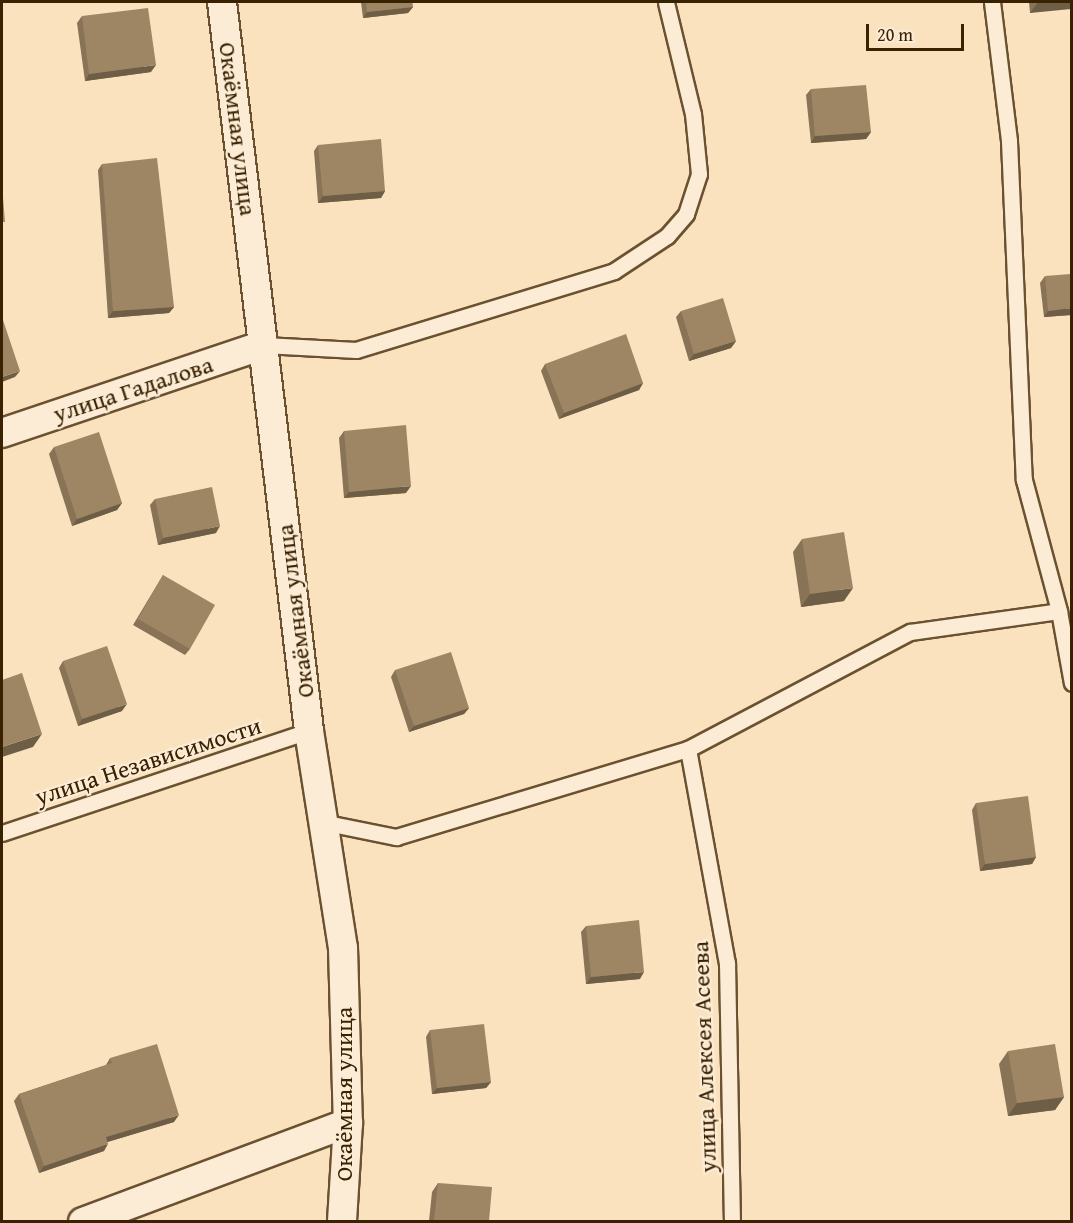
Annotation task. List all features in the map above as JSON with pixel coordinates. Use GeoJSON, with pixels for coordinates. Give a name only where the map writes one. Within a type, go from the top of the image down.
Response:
{"type":"FeatureCollection","features":[{"type":"Feature","properties":{"kind":"street","name":"Окаёмная улица"},"geometry":{"type":"LineString","coordinates":[[222,2],[309,731],[343,948],[348,1123],[342,1221]]}},
{"type":"Feature","properties":{"kind":"street","name":"улица Гадалова"},"geometry":{"type":"LineString","coordinates":[[2,433],[264,345]]}},
{"type":"Feature","properties":{"kind":"street"},"geometry":{"type":"LineString","coordinates":[[83,1221],[348,1123]]}},
{"type":"Feature","properties":{"kind":"lane"},"geometry":{"type":"LineString","coordinates":[[264,345],[356,350],[614,271],[667,236],[686,214],[699,174],[693,114],[666,2]]}},
{"type":"Feature","properties":{"kind":"lane"},"geometry":{"type":"LineString","coordinates":[[992,2],[1009,141],[1024,480],[1059,611],[1071,683]]}},
{"type":"Feature","properties":{"kind":"lane"},"geometry":{"type":"LineString","coordinates":[[322,822],[396,837],[688,749],[910,632],[1059,611]]}},
{"type":"Feature","properties":{"kind":"lane","name":"улица Независимости"},"geometry":{"type":"LineString","coordinates":[[2,833],[309,731]]}},
{"type":"Feature","properties":{"kind":"lane","name":"улица Алексея Асеева"},"geometry":{"type":"LineString","coordinates":[[688,749],[727,963],[732,1221]]}},
{"type":"Feature","properties":{"kind":"building"},"geometry":{"type":"Polygon","coordinates":[[[366,2],[412,2],[413,7],[367,12],[366,2]]]}},
{"type":"Feature","properties":{"kind":"building"},"geometry":{"type":"Polygon","coordinates":[[[148,8],[156,65],[89,74],[82,16],[148,8]]]}},
{"type":"Feature","properties":{"kind":"building"},"geometry":{"type":"Polygon","coordinates":[[[866,85],[871,132],[815,136],[811,89],[866,85]]]}},
{"type":"Feature","properties":{"kind":"building"},"geometry":{"type":"Polygon","coordinates":[[[381,139],[385,191],[323,196],[318,145],[381,139]]]}},
{"type":"Feature","properties":{"kind":"building"},"geometry":{"type":"Polygon","coordinates":[[[157,158],[174,307],[113,311],[102,164],[157,158]]]}},
{"type":"Feature","properties":{"kind":"building"},"geometry":{"type":"Polygon","coordinates":[[[2,185],[5,222],[2,222],[2,185]]]}},
{"type":"Feature","properties":{"kind":"building"},"geometry":{"type":"Polygon","coordinates":[[[1071,274],[1071,308],[1048,311],[1045,276],[1071,274]]]}},
{"type":"Feature","properties":{"kind":"building"},"geometry":{"type":"Polygon","coordinates":[[[723,298],[736,341],[694,354],[681,311],[723,298]]]}},
{"type":"Feature","properties":{"kind":"building"},"geometry":{"type":"Polygon","coordinates":[[[2,317],[20,371],[2,377],[2,317]]]}},
{"type":"Feature","properties":{"kind":"building"},"geometry":{"type":"Polygon","coordinates":[[[626,334],[643,383],[564,413],[545,364],[626,334]]]}},
{"type":"Feature","properties":{"kind":"building"},"geometry":{"type":"Polygon","coordinates":[[[406,425],[411,486],[349,492],[344,431],[406,425]]]}},
{"type":"Feature","properties":{"kind":"building"},"geometry":{"type":"Polygon","coordinates":[[[99,432],[122,503],[77,519],[54,447],[99,432]]]}},
{"type":"Feature","properties":{"kind":"building"},"geometry":{"type":"Polygon","coordinates":[[[212,487],[220,526],[163,538],[155,499],[212,487]]]}},
{"type":"Feature","properties":{"kind":"building"},"geometry":{"type":"Polygon","coordinates":[[[844,532],[853,588],[810,594],[802,539],[844,532]]]}},
{"type":"Feature","properties":{"kind":"building"},"geometry":{"type":"Polygon","coordinates":[[[163,575],[215,605],[190,649],[138,619],[163,575]]]}},
{"type":"Feature","properties":{"kind":"building"},"geometry":{"type":"Polygon","coordinates":[[[107,646],[127,704],[82,719],[63,661],[107,646]]]}},
{"type":"Feature","properties":{"kind":"building"},"geometry":{"type":"Polygon","coordinates":[[[451,652],[469,708],[414,726],[395,670],[451,652]]]}},
{"type":"Feature","properties":{"kind":"building"},"geometry":{"type":"Polygon","coordinates":[[[22,673],[42,734],[2,747],[2,680],[22,673]]]}},
{"type":"Feature","properties":{"kind":"building"},"geometry":{"type":"Polygon","coordinates":[[[1028,796],[1036,857],[985,864],[976,803],[1028,796]]]}},
{"type":"Feature","properties":{"kind":"building"},"geometry":{"type":"Polygon","coordinates":[[[639,920],[644,972],[591,977],[586,926],[639,920]]]}},
{"type":"Feature","properties":{"kind":"building"},"geometry":{"type":"Polygon","coordinates":[[[484,1024],[491,1082],[437,1088],[430,1030],[484,1024]]]}},
{"type":"Feature","properties":{"kind":"building"},"geometry":{"type":"Polygon","coordinates":[[[157,1044],[179,1115],[106,1137],[108,1144],[44,1166],[19,1094],[112,1063],[110,1058],[157,1044]]]}},
{"type":"Feature","properties":{"kind":"building"},"geometry":{"type":"Polygon","coordinates":[[[1055,1044],[1064,1097],[1017,1103],[1008,1051],[1055,1044]]]}},
{"type":"Feature","properties":{"kind":"building"},"geometry":{"type":"Polygon","coordinates":[[[438,1183],[492,1187],[489,1221],[434,1221],[438,1183]]]}}]}
